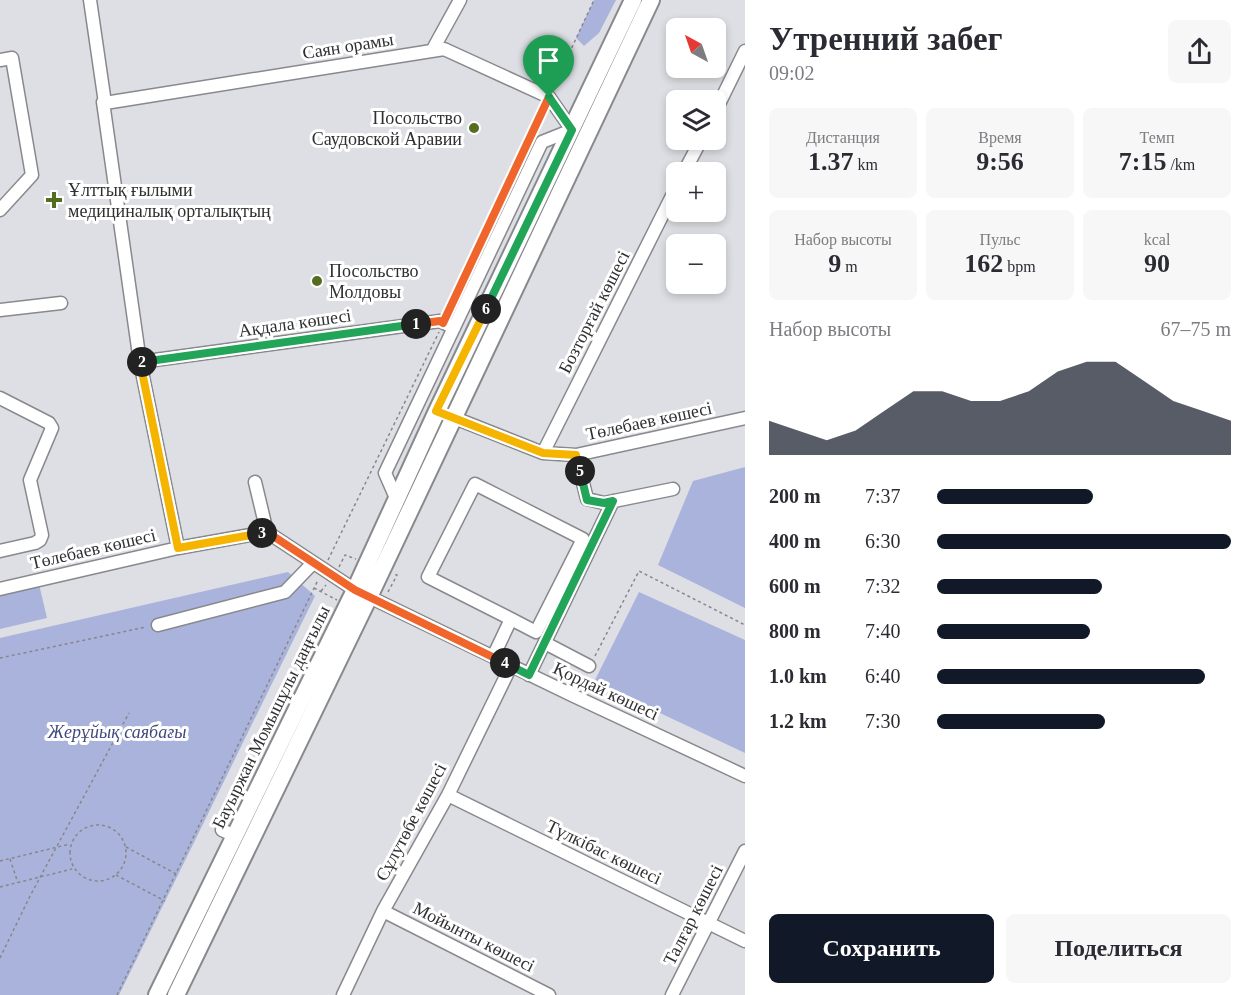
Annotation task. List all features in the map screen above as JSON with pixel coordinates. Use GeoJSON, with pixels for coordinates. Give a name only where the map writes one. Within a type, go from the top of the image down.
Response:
{"type":"FeatureCollection","features":[{"type":"Feature","properties":{"kind":"main road","name":"Бауыржан Момышұлы даңғылы"},"geometry":{"type":"LineString","coordinates":[[176,995],[362,594],[396,498],[633,0]]}},
{"type":"Feature","properties":{"kind":"main road","name":"Бауыржан Момышұлы даңғылы"},"geometry":{"type":"LineString","coordinates":[[157,995],[228,833],[362,594],[454,418],[651,0]]}},
{"type":"Feature","properties":{"kind":"street"},"geometry":{"type":"LineString","coordinates":[[90,0],[140,362],[178,548]]}},
{"type":"Feature","properties":{"kind":"street"},"geometry":{"type":"LineString","coordinates":[[432,51],[460,0]]}},
{"type":"Feature","properties":{"kind":"street","name":"Саян орамы"},"geometry":{"type":"LineString","coordinates":[[104,103],[444,49],[549,97]]}},
{"type":"Feature","properties":{"kind":"street"},"geometry":{"type":"LineString","coordinates":[[726,90],[745,51]]}},
{"type":"Feature","properties":{"kind":"street"},"geometry":{"type":"LineString","coordinates":[[0,60],[12,58],[32,175],[0,210]]}},
{"type":"Feature","properties":{"kind":"street"},"geometry":{"type":"LineString","coordinates":[[396,498],[385,473],[449,326],[542,142],[572,130],[549,97]]}},
{"type":"Feature","properties":{"kind":"street","name":"Бозторғай көшесі"},"geometry":{"type":"LineString","coordinates":[[543,453],[666,208]]}},
{"type":"Feature","properties":{"kind":"street"},"geometry":{"type":"LineString","coordinates":[[0,310],[61,303]]}},
{"type":"Feature","properties":{"kind":"street","name":"Ақдала көшесі"},"geometry":{"type":"LineString","coordinates":[[140,362],[440,321],[449,326]]}},
{"type":"Feature","properties":{"kind":"street"},"geometry":{"type":"LineString","coordinates":[[0,398],[49,423],[52,428],[30,480],[42,535],[40,540],[0,551]]}},
{"type":"Feature","properties":{"kind":"street"},"geometry":{"type":"LineString","coordinates":[[436,411],[543,453]]}},
{"type":"Feature","properties":{"kind":"street","name":"Төлебаев көшесі"},"geometry":{"type":"LineString","coordinates":[[543,453],[576,455],[745,418]]}},
{"type":"Feature","properties":{"kind":"street"},"geometry":{"type":"LineString","coordinates":[[576,455],[587,500],[604,503],[674,489]]}},
{"type":"Feature","properties":{"kind":"street"},"geometry":{"type":"LineString","coordinates":[[255,482],[267,532],[362,594]]}},
{"type":"Feature","properties":{"kind":"street"},"geometry":{"type":"LineString","coordinates":[[475,484],[583,539],[536,632],[511,619],[428,577],[475,484]]}},
{"type":"Feature","properties":{"kind":"street"},"geometry":{"type":"LineString","coordinates":[[529,675],[613,501]]}},
{"type":"Feature","properties":{"kind":"street","name":"Төлебаев көшесі"},"geometry":{"type":"LineString","coordinates":[[0,589],[178,548],[267,532]]}},
{"type":"Feature","properties":{"kind":"street"},"geometry":{"type":"LineString","coordinates":[[158,625],[285,592],[318,566]]}},
{"type":"Feature","properties":{"kind":"street","name":"Қордай көшесі"},"geometry":{"type":"LineString","coordinates":[[362,594],[745,776]]}},
{"type":"Feature","properties":{"kind":"street"},"geometry":{"type":"LineString","coordinates":[[493,657],[511,619]]}},
{"type":"Feature","properties":{"kind":"street"},"geometry":{"type":"LineString","coordinates":[[545,643],[590,666]]}},
{"type":"Feature","properties":{"kind":"street","name":"Сұлутөбе көшесі"},"geometry":{"type":"LineString","coordinates":[[343,995],[383,911],[448,795],[511,666]]}},
{"type":"Feature","properties":{"kind":"street","name":"Түлкібас көшесі"},"geometry":{"type":"LineString","coordinates":[[448,795],[745,941]]}},
{"type":"Feature","properties":{"kind":"street","name":"Талғар көшесі"},"geometry":{"type":"LineString","coordinates":[[672,995],[745,851]]}},
{"type":"Feature","properties":{"kind":"street","name":"Мойынты көшесі"},"geometry":{"type":"LineString","coordinates":[[383,911],[549,995]]}},
{"type":"Feature","properties":{"kind":"path"},"geometry":{"type":"LineString","coordinates":[[117,995],[314,588],[318,566],[449,326],[594,0]]}},
{"type":"Feature","properties":{"kind":"path"},"geometry":{"type":"LineString","coordinates":[[574,696],[639,571],[745,625]]}},
{"type":"Feature","properties":{"kind":"path"},"geometry":{"type":"LineString","coordinates":[[314,588],[321,591]]}},
{"type":"Feature","properties":{"kind":"path"},"geometry":{"type":"LineString","coordinates":[[0,658],[158,625]]}},
{"type":"Feature","properties":{"kind":"path"},"geometry":{"type":"LineString","coordinates":[[0,958],[40,877],[129,713]]}},
{"type":"Feature","properties":{"kind":"path"},"geometry":{"type":"LineString","coordinates":[[125,846],[124,864],[115,875],[102,881],[83,878],[74,868],[69,853],[70,843],[75,835],[82,829],[99,824],[116,831],[125,846],[178,875]]}},
{"type":"Feature","properties":{"kind":"path"},"geometry":{"type":"LineString","coordinates":[[0,861],[70,843]]}},
{"type":"Feature","properties":{"kind":"path"},"geometry":{"type":"LineString","coordinates":[[10,858],[18,883]]}},
{"type":"Feature","properties":{"kind":"path"},"geometry":{"type":"LineString","coordinates":[[0,887],[74,868]]}},
{"type":"Feature","properties":{"kind":"path"},"geometry":{"type":"LineString","coordinates":[[115,875],[165,901]]}},
{"type":"Feature","properties":{"kind":"green space"},"geometry":{"type":"Polygon","coordinates":[[[594,0],[616,0],[599,33],[584,46],[576,38],[594,0]]]}},
{"type":"Feature","properties":{"kind":"green space"},"geometry":{"type":"Polygon","coordinates":[[[745,467],[745,608],[658,565],[693,481],[745,467]]]}},
{"type":"Feature","properties":{"kind":"green space","name":"Жерұйық саябағы"},"geometry":{"type":"Polygon","coordinates":[[[288,572],[315,596],[119,995],[0,995],[0,638],[288,572]]]}},
{"type":"Feature","properties":{"kind":"green space"},"geometry":{"type":"Polygon","coordinates":[[[39,584],[47,618],[0,629],[0,593],[39,584]]]}},
{"type":"Feature","properties":{"kind":"green space"},"geometry":{"type":"Polygon","coordinates":[[[639,592],[745,640],[745,753],[594,682],[639,592]]]}},
{"type":"Feature","properties":{"kind":"place","name":"Посольство Саудовской Аравии"},"geometry":{"type":"Point","coordinates":[474,128]}},
{"type":"Feature","properties":{"kind":"place","name":"Ұлттық ғылыми медициналық орталықтың"},"geometry":{"type":"Point","coordinates":[54,200]}},
{"type":"Feature","properties":{"kind":"place","name":"Посольство Молдовы"},"geometry":{"type":"Point","coordinates":[317,281]}},
{"type":"Feature","properties":{"kind":"route"},"geometry":{"type":"LineString","coordinates":[[549,97],[572,130],[436,411],[543,453],[576,455],[587,500],[604,503],[613,501],[529,675],[355,590],[267,532],[178,548],[140,362],[440,321],[443,323],[549,97]]}}]}
